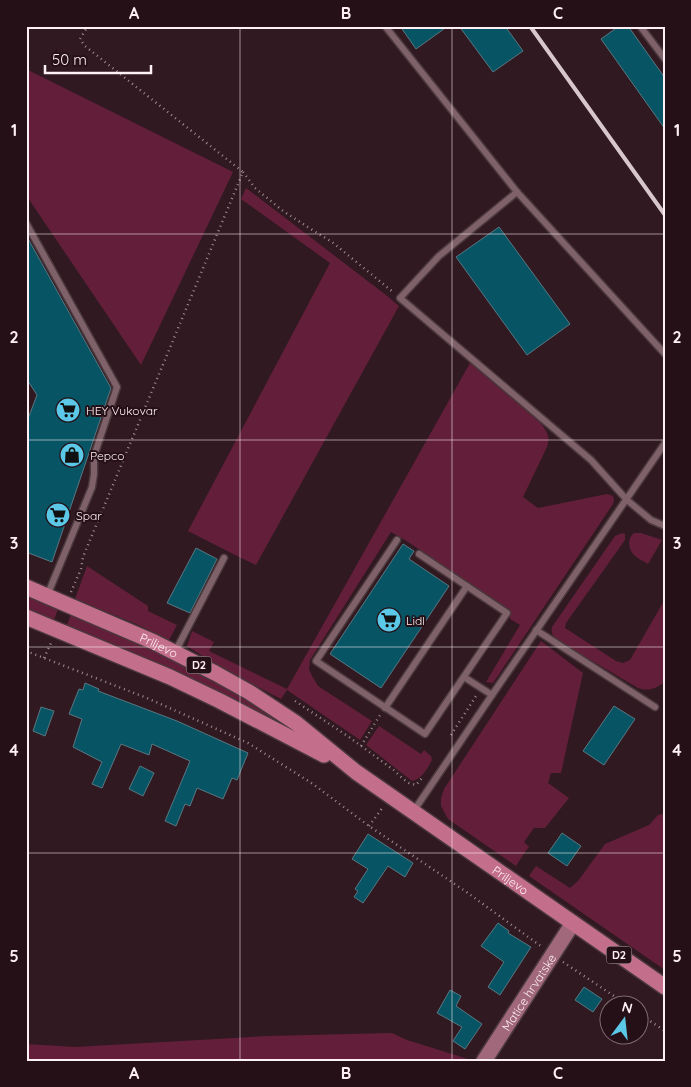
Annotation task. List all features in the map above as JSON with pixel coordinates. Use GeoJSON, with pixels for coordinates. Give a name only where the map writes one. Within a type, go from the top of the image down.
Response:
{"type":"FeatureCollection","features":[{"type":"Feature","properties":{"kind":"main road","name":"Priljevo"},"geometry":{"type":"LineString","coordinates":[[26,587],[175,652],[215,673],[276,710],[356,772],[665,987]]}},
{"type":"Feature","properties":{"kind":"main road","name":"Priljevo"},"geometry":{"type":"LineString","coordinates":[[26,617],[220,700],[356,772]]}},
{"type":"Feature","properties":{"kind":"main road","name":"Matice hrvatske"},"geometry":{"type":"LineString","coordinates":[[484,1061],[573,923]]}},
{"type":"Feature","properties":{"kind":"lane"},"geometry":{"type":"LineString","coordinates":[[385,26],[517,192],[665,354]]}},
{"type":"Feature","properties":{"kind":"lane"},"geometry":{"type":"LineString","coordinates":[[640,26],[665,59]]}},
{"type":"Feature","properties":{"kind":"lane"},"geometry":{"type":"LineString","coordinates":[[517,192],[439,256],[400,298],[591,460],[627,500],[651,520],[665,526]]}},
{"type":"Feature","properties":{"kind":"lane"},"geometry":{"type":"LineString","coordinates":[[26,222],[117,387],[94,456],[92,487],[47,596]]}},
{"type":"Feature","properties":{"kind":"lane"},"geometry":{"type":"LineString","coordinates":[[414,812],[665,443]]}},
{"type":"Feature","properties":{"kind":"lane"},"geometry":{"type":"LineString","coordinates":[[397,540],[316,661],[425,734],[507,612],[419,554]]}},
{"type":"Feature","properties":{"kind":"lane"},"geometry":{"type":"LineString","coordinates":[[175,652],[224,558]]}},
{"type":"Feature","properties":{"kind":"lane"},"geometry":{"type":"LineString","coordinates":[[385,708],[467,586]]}},
{"type":"Feature","properties":{"kind":"lane"},"geometry":{"type":"LineString","coordinates":[[536,630],[655,707]]}},
{"type":"Feature","properties":{"kind":"lane"},"geometry":{"type":"LineString","coordinates":[[464,677],[492,695]]}},
{"type":"Feature","properties":{"kind":"path"},"geometry":{"type":"LineString","coordinates":[[90,26],[80,39],[85,46],[244,172],[255,188],[284,211],[332,242],[400,298]]}},
{"type":"Feature","properties":{"kind":"path"},"geometry":{"type":"LineString","coordinates":[[66,604],[81,569],[83,557],[244,172]]}},
{"type":"Feature","properties":{"kind":"path"},"geometry":{"type":"LineString","coordinates":[[44,658],[56,629]]}},
{"type":"Feature","properties":{"kind":"path"},"geometry":{"type":"LineString","coordinates":[[26,651],[147,698],[248,743],[313,784],[369,826],[611,994]]}},
{"type":"Feature","properties":{"kind":"path"},"geometry":{"type":"LineString","coordinates":[[450,736],[481,688]]}},
{"type":"Feature","properties":{"kind":"path"},"geometry":{"type":"LineString","coordinates":[[295,701],[395,771],[409,783],[416,785],[425,774]]}},
{"type":"Feature","properties":{"kind":"path"},"geometry":{"type":"LineString","coordinates":[[360,746],[385,708]]}},
{"type":"Feature","properties":{"kind":"path"},"geometry":{"type":"LineString","coordinates":[[648,1020],[665,1031]]}},
{"type":"Feature","properties":{"kind":"shaded area"},"geometry":{"type":"Polygon","coordinates":[[[26,69],[233,172],[141,365],[26,195],[26,69]]]}},
{"type":"Feature","properties":{"kind":"shaded area"},"geometry":{"type":"Polygon","coordinates":[[[246,188],[399,306],[256,565],[188,531],[330,263],[241,199],[246,188]]]}},
{"type":"Feature","properties":{"kind":"shaded area"},"geometry":{"type":"Polygon","coordinates":[[[470,363],[540,422],[547,433],[547,447],[523,497],[538,508],[607,494],[613,496],[614,500],[493,683],[486,682],[520,625],[510,619],[510,612],[507,608],[391,532],[310,660],[309,669],[318,686],[372,721],[360,740],[287,690],[281,699],[221,668],[187,646],[192,631],[214,642],[209,651],[287,689],[470,363]]]}},
{"type":"Feature","properties":{"kind":"shaded area"},"geometry":{"type":"Polygon","coordinates":[[[622,533],[625,534],[625,540],[566,623],[565,628],[616,661],[623,663],[630,660],[665,599],[665,682],[656,688],[638,688],[560,642],[552,634],[552,627],[615,536],[622,533]]]}},
{"type":"Feature","properties":{"kind":"shaded area"},"geometry":{"type":"Polygon","coordinates":[[[634,533],[641,533],[662,540],[648,564],[630,550],[629,541],[634,533]]]}},
{"type":"Feature","properties":{"kind":"shaded area"},"geometry":{"type":"Polygon","coordinates":[[[87,566],[148,606],[148,611],[177,625],[169,640],[75,599],[87,566]]]}},
{"type":"Feature","properties":{"kind":"shaded area"},"geometry":{"type":"Polygon","coordinates":[[[26,596],[58,609],[54,620],[26,609],[26,596]]]}},
{"type":"Feature","properties":{"kind":"shaded area"},"geometry":{"type":"Polygon","coordinates":[[[71,614],[201,674],[252,702],[276,718],[275,720],[203,684],[67,625],[71,614]]]}},
{"type":"Feature","properties":{"kind":"shaded area"},"geometry":{"type":"Polygon","coordinates":[[[541,641],[583,673],[561,773],[551,773],[548,783],[569,798],[545,828],[534,828],[524,842],[529,847],[516,866],[448,819],[441,806],[441,798],[444,789],[541,641]]]}},
{"type":"Feature","properties":{"kind":"shaded area"},"geometry":{"type":"Polygon","coordinates":[[[379,726],[421,754],[424,750],[432,757],[426,770],[419,778],[412,781],[366,745],[379,726]]]}},
{"type":"Feature","properties":{"kind":"shaded area"},"geometry":{"type":"Polygon","coordinates":[[[665,813],[665,970],[529,876],[536,866],[570,888],[578,881],[605,844],[649,825],[658,815],[665,813]]]}},
{"type":"Feature","properties":{"kind":"shaded area"},"geometry":{"type":"Polygon","coordinates":[[[392,1033],[407,1040],[468,1059],[467,1061],[26,1061],[26,1044],[75,1047],[268,1036],[392,1033]]]}},
{"type":"Feature","properties":{"kind":"building"},"geometry":{"type":"Polygon","coordinates":[[[400,26],[448,26],[416,49],[400,26]]]}},
{"type":"Feature","properties":{"kind":"building"},"geometry":{"type":"Polygon","coordinates":[[[459,26],[505,26],[523,51],[493,72],[459,26]]]}},
{"type":"Feature","properties":{"kind":"building"},"geometry":{"type":"Polygon","coordinates":[[[619,26],[628,26],[665,78],[665,129],[601,39],[619,26]]]}},
{"type":"Feature","properties":{"kind":"building"},"geometry":{"type":"Polygon","coordinates":[[[499,227],[570,324],[527,355],[456,257],[499,227]]]}},
{"type":"Feature","properties":{"kind":"building","name":"HEY Vukovar"},"geometry":{"type":"Polygon","coordinates":[[[26,235],[111,388],[52,562],[26,552],[26,424],[37,395],[26,378],[26,235]]]}},
{"type":"Feature","properties":{"kind":"building","name":"Lidl"},"geometry":{"type":"Polygon","coordinates":[[[403,544],[414,551],[409,559],[449,586],[381,688],[330,654],[403,544]]]}},
{"type":"Feature","properties":{"kind":"building"},"geometry":{"type":"Polygon","coordinates":[[[196,548],[217,559],[190,613],[167,603],[196,548]]]}},
{"type":"Feature","properties":{"kind":"building"},"geometry":{"type":"Polygon","coordinates":[[[85,683],[99,689],[98,691],[177,721],[248,753],[237,780],[232,778],[223,799],[197,788],[190,806],[185,804],[176,826],[165,821],[190,761],[152,744],[149,755],[121,744],[102,788],[92,784],[102,762],[73,747],[82,719],[69,714],[79,689],[83,690],[85,683]]]}},
{"type":"Feature","properties":{"kind":"building"},"geometry":{"type":"Polygon","coordinates":[[[614,706],[635,719],[604,765],[583,751],[614,706]]]}},
{"type":"Feature","properties":{"kind":"building"},"geometry":{"type":"Polygon","coordinates":[[[41,707],[54,711],[45,736],[33,731],[41,707]]]}},
{"type":"Feature","properties":{"kind":"building"},"geometry":{"type":"Polygon","coordinates":[[[140,766],[154,773],[143,796],[129,789],[140,766]]]}},
{"type":"Feature","properties":{"kind":"building"},"geometry":{"type":"Polygon","coordinates":[[[562,833],[581,846],[567,866],[548,853],[562,833]]]}},
{"type":"Feature","properties":{"kind":"building"},"geometry":{"type":"Polygon","coordinates":[[[368,834],[413,863],[405,877],[388,866],[363,903],[354,897],[358,891],[355,889],[368,869],[352,859],[368,834]]]}},
{"type":"Feature","properties":{"kind":"building"},"geometry":{"type":"Polygon","coordinates":[[[498,923],[509,931],[508,933],[531,947],[500,995],[488,987],[504,962],[481,946],[498,923]]]}},
{"type":"Feature","properties":{"kind":"building"},"geometry":{"type":"Polygon","coordinates":[[[584,987],[598,996],[598,1005],[593,1012],[575,1000],[584,987]]]}},
{"type":"Feature","properties":{"kind":"building"},"geometry":{"type":"Polygon","coordinates":[[[450,990],[461,996],[456,1006],[482,1024],[465,1049],[453,1041],[462,1027],[437,1013],[450,990]]]}},
{"type":"Feature","properties":{"kind":"railway"},"geometry":{"type":"LineString","coordinates":[[530,26],[665,215]]}},
{"type":"Feature","properties":{"kind":"place","name":"HEY Vukovar"},"geometry":{"type":"Point","coordinates":[68,410]}},
{"type":"Feature","properties":{"kind":"place","name":"Pepco"},"geometry":{"type":"Point","coordinates":[72,455]}},
{"type":"Feature","properties":{"kind":"place","name":"Spar"},"geometry":{"type":"Point","coordinates":[58,515]}},
{"type":"Feature","properties":{"kind":"place","name":"Lidl"},"geometry":{"type":"Point","coordinates":[389,620]}}]}
